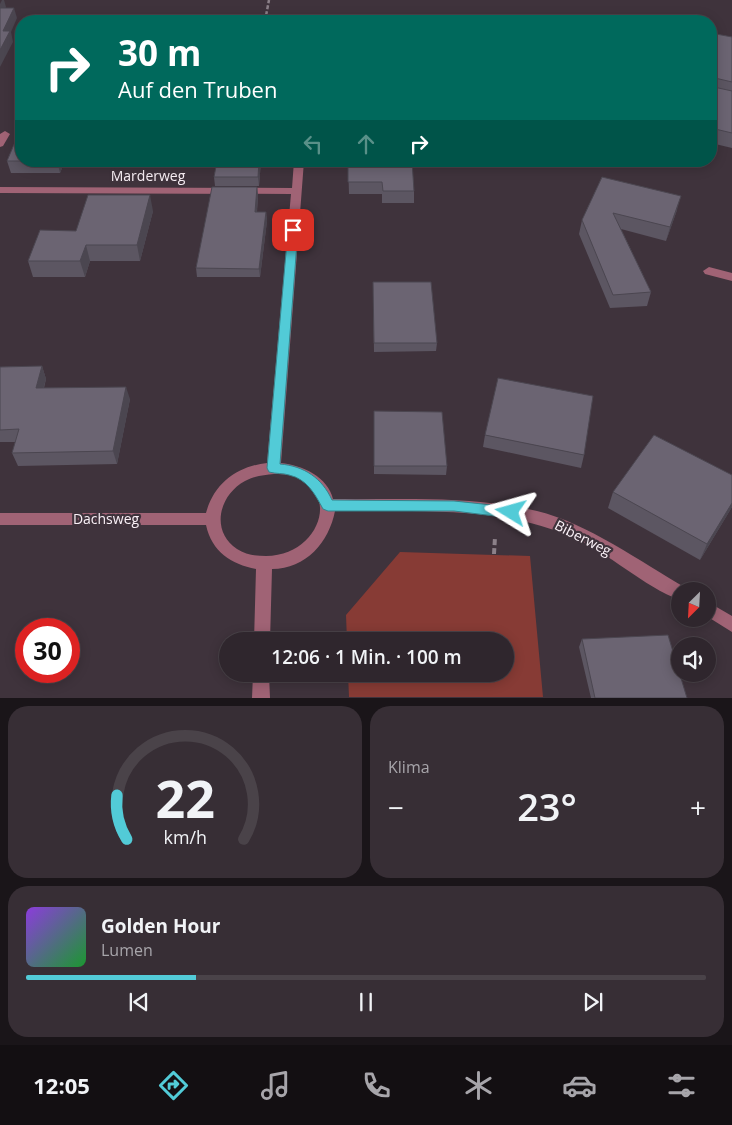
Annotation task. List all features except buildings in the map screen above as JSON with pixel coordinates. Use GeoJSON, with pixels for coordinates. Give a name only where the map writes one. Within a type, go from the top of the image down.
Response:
{"type":"FeatureCollection","features":[{"type":"Feature","properties":{"kind":"street"},"geometry":{"type":"LineString","coordinates":[[0,144],[5,134]]}},
{"type":"Feature","properties":{"kind":"street"},"geometry":{"type":"LineString","coordinates":[[274,468],[298,167]]}},
{"type":"Feature","properties":{"kind":"street","name":"Marderweg"},"geometry":{"type":"LineString","coordinates":[[0,190],[296,190]]}},
{"type":"Feature","properties":{"kind":"street"},"geometry":{"type":"LineString","coordinates":[[710,271],[732,277]]}},
{"type":"Feature","properties":{"kind":"street"},"geometry":{"type":"LineString","coordinates":[[274,468],[292,470],[309,478],[321,490],[328,505],[326,527],[312,546],[290,560],[264,564],[243,560],[226,550],[215,536],[211,519],[217,499],[231,483],[250,472],[274,468]]}},
{"type":"Feature","properties":{"kind":"street","name":"Biberweg"},"geometry":{"type":"LineString","coordinates":[[328,505],[454,506],[497,510],[538,517],[579,533],[671,588]]}},
{"type":"Feature","properties":{"kind":"street","name":"Dachsweg"},"geometry":{"type":"LineString","coordinates":[[0,519],[211,519]]}},
{"type":"Feature","properties":{"kind":"street"},"geometry":{"type":"LineString","coordinates":[[262,632],[264,564]]}},
{"type":"Feature","properties":{"kind":"street"},"geometry":{"type":"LineString","coordinates":[[716,614],[732,625]]}},
{"type":"Feature","properties":{"kind":"street"},"geometry":{"type":"LineString","coordinates":[[261,682],[261,698]]}},
{"type":"Feature","properties":{"kind":"path"},"geometry":{"type":"LineString","coordinates":[[266,15],[269,0]]}},
{"type":"Feature","properties":{"kind":"shaded area"},"geometry":{"type":"Polygon","coordinates":[[[400,552],[530,556],[543,697],[349,697],[348,682],[514,682],[514,632],[347,632],[346,615],[400,552]]]}},
{"type":"Feature","properties":{"kind":"route"},"geometry":{"type":"LineString","coordinates":[[293,230],[274,468],[292,470],[309,478],[321,490],[328,505],[454,506],[511,512]]}}]}
